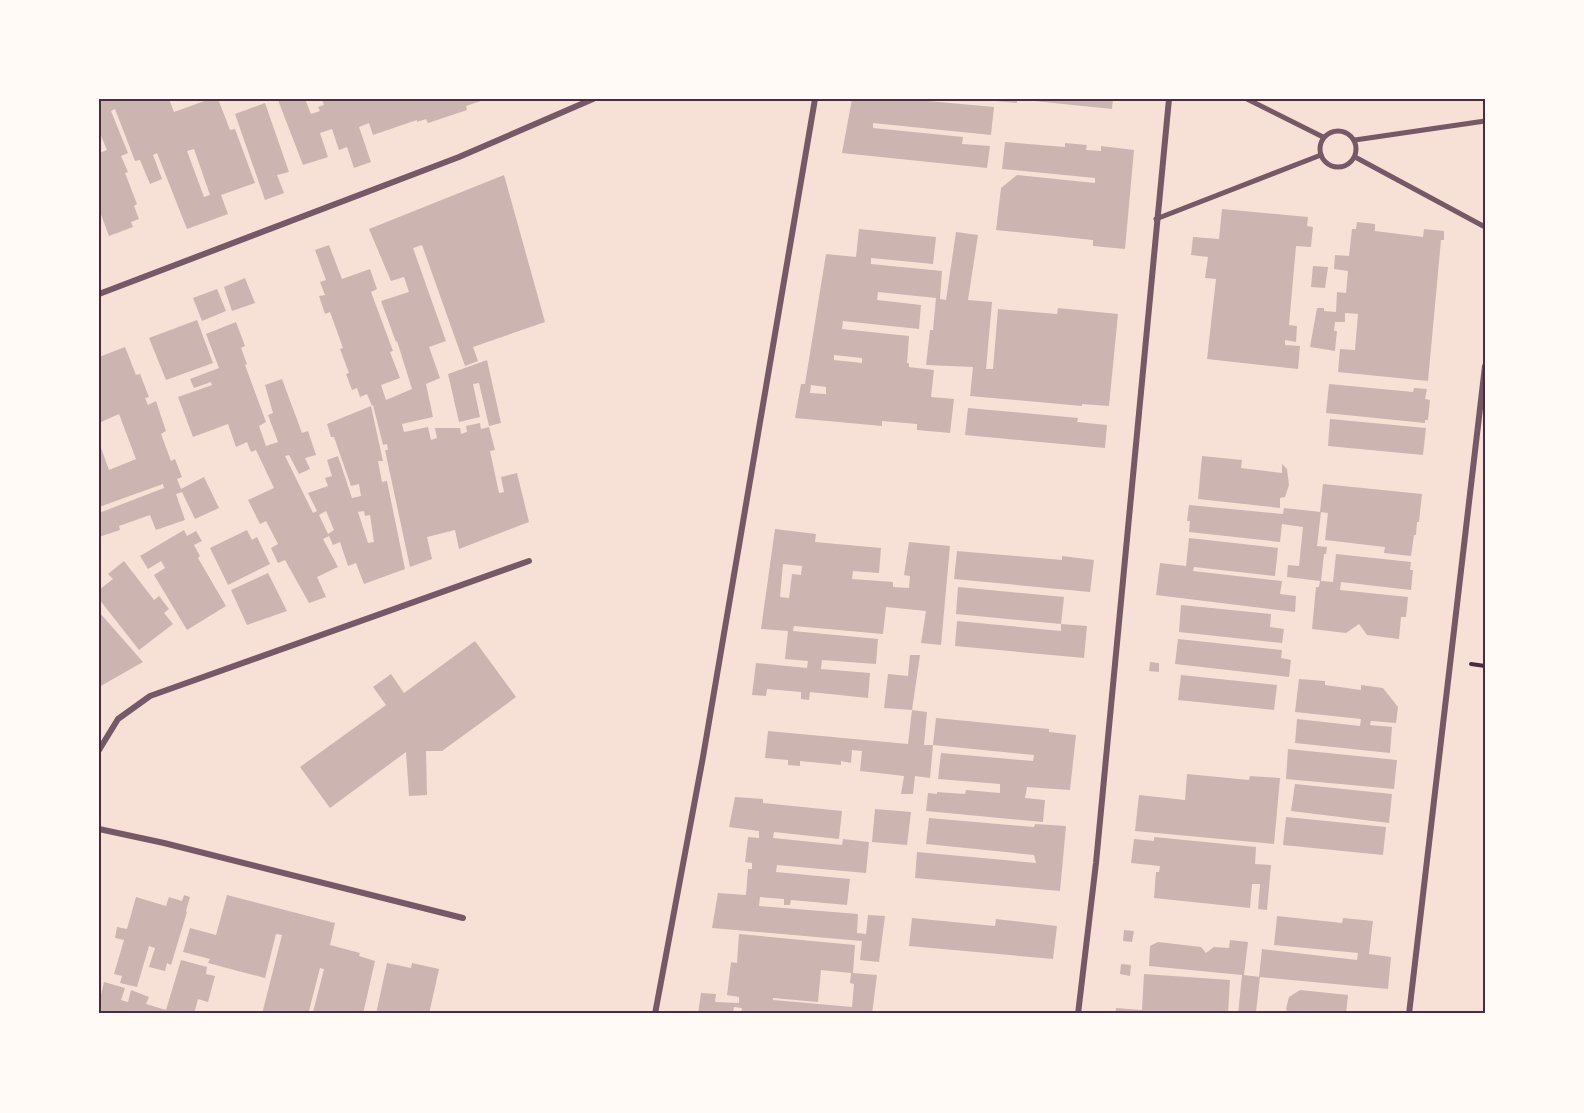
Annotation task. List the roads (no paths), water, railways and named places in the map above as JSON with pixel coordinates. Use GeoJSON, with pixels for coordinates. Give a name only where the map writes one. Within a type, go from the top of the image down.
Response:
{"type":"FeatureCollection","features":[{"type":"Feature","properties":{"kind":"street"},"geometry":{"type":"LineString","coordinates":[[99,294],[459,157],[593,99]]}},
{"type":"Feature","properties":{"kind":"street"},"geometry":{"type":"LineString","coordinates":[[655,1014],[704,757],[815,99]]}},
{"type":"Feature","properties":{"kind":"street"},"geometry":{"type":"LineString","coordinates":[[1078,1014],[1096,863],[1169,99]]}},
{"type":"Feature","properties":{"kind":"street"},"geometry":{"type":"LineString","coordinates":[[1247,99],[1323,137]]}},
{"type":"Feature","properties":{"kind":"street"},"geometry":{"type":"LineString","coordinates":[[1356,140],[1356,157],[1346,166],[1337,167],[1327,163],[1321,155],[1323,137],[1341,130],[1356,140],[1485,120]]}},
{"type":"Feature","properties":{"kind":"street"},"geometry":{"type":"LineString","coordinates":[[1156,219],[1321,155]]}},
{"type":"Feature","properties":{"kind":"street"},"geometry":{"type":"LineString","coordinates":[[1356,157],[1485,227]]}},
{"type":"Feature","properties":{"kind":"street"},"geometry":{"type":"LineString","coordinates":[[1409,1014],[1485,366]]}},
{"type":"Feature","properties":{"kind":"street"},"geometry":{"type":"LineString","coordinates":[[99,750],[118,719],[150,696],[529,561]]}},
{"type":"Feature","properties":{"kind":"street"},"geometry":{"type":"LineString","coordinates":[[99,829],[164,843],[463,918]]}}]}
